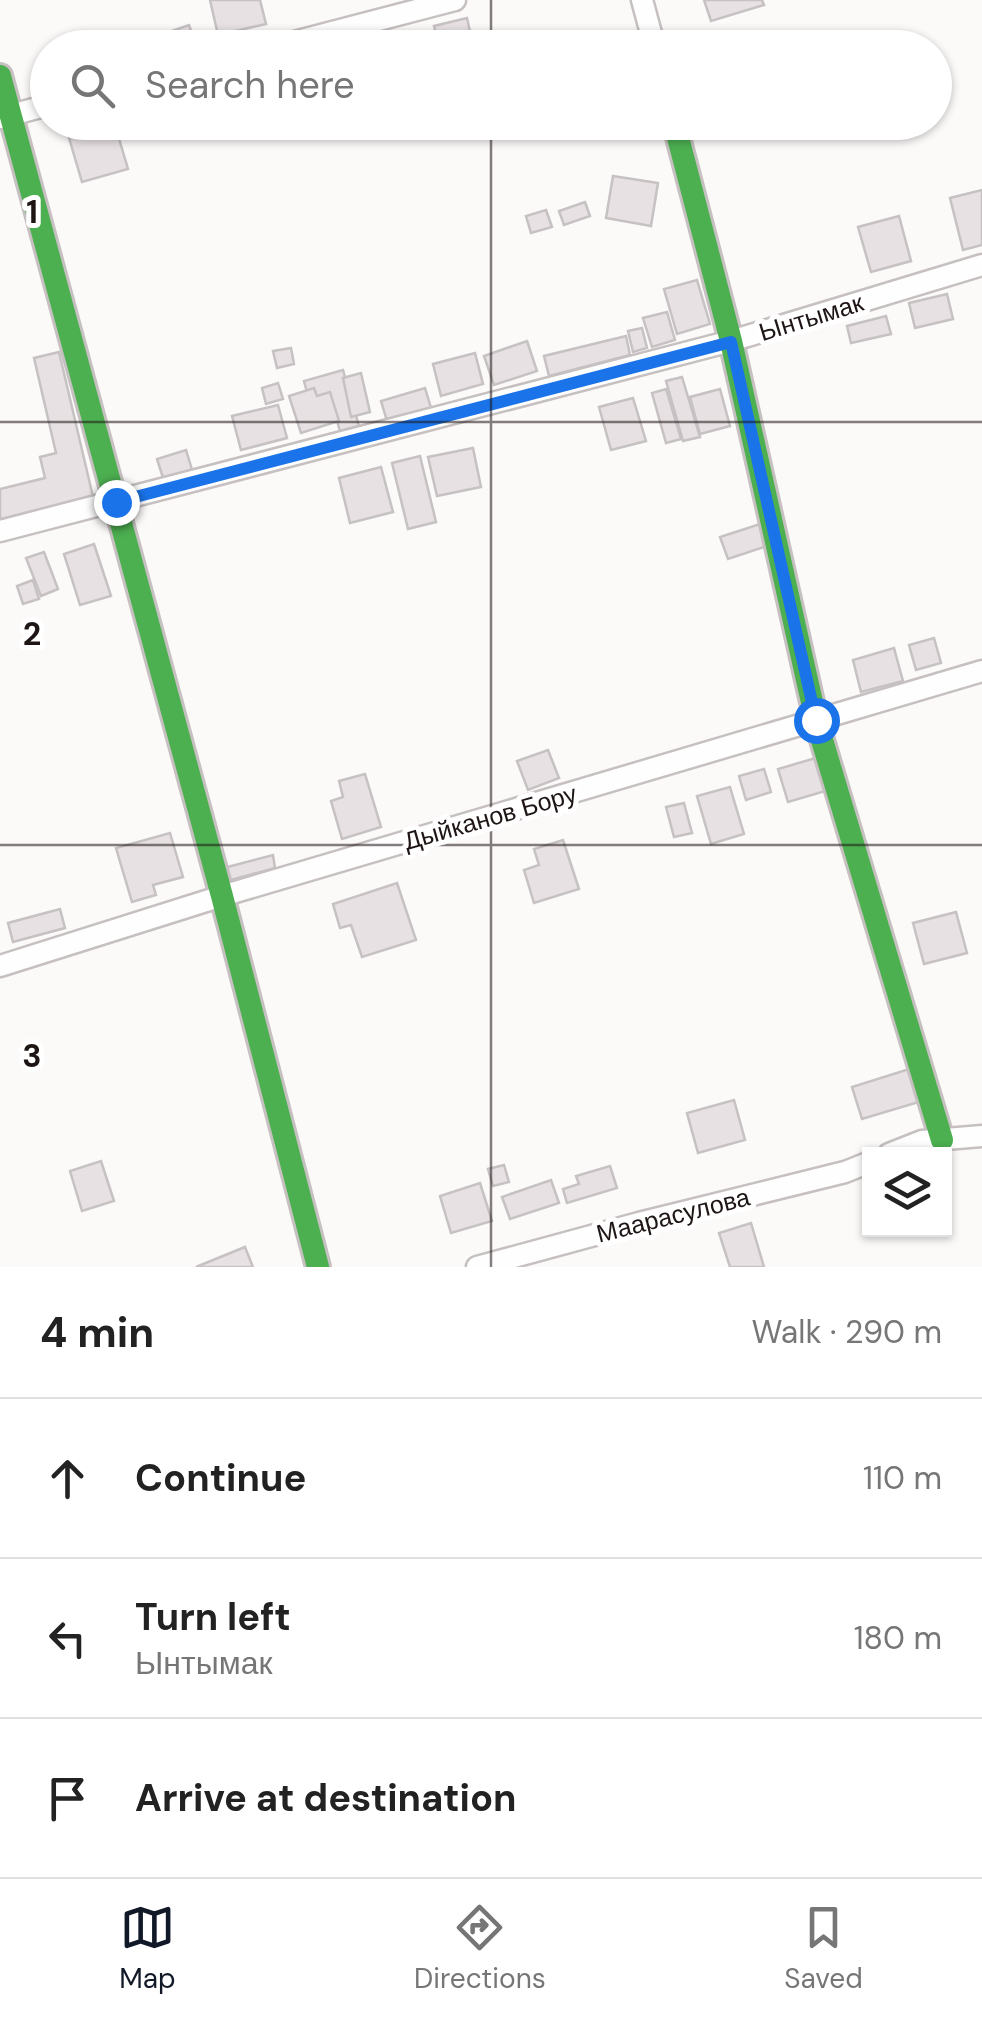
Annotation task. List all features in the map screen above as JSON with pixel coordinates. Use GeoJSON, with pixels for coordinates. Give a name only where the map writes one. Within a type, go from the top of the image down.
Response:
{"type":"FeatureCollection","features":[{"type":"Feature","properties":{"kind":"street"},"geometry":{"type":"LineString","coordinates":[[340,30],[455,0]]}},
{"type":"Feature","properties":{"kind":"street"},"geometry":{"type":"LineString","coordinates":[[642,0],[650,30]]}},
{"type":"Feature","properties":{"kind":"street"},"geometry":{"type":"LineString","coordinates":[[0,76],[6,116],[116,502],[318,1267]]}},
{"type":"Feature","properties":{"kind":"street"},"geometry":{"type":"LineString","coordinates":[[679,140],[731,342],[816,720],[942,1140]]}},
{"type":"Feature","properties":{"kind":"street","name":"Ынтымак"},"geometry":{"type":"LineString","coordinates":[[0,531],[731,342],[982,264]]}},
{"type":"Feature","properties":{"kind":"street","name":"Дыйканов Бору"},"geometry":{"type":"LineString","coordinates":[[0,966],[222,896],[982,671]]}},
{"type":"Feature","properties":{"kind":"street"},"geometry":{"type":"LineString","coordinates":[[908,1147],[982,1136]]}},
{"type":"Feature","properties":{"kind":"street","name":"Маарасулова"},"geometry":{"type":"LineString","coordinates":[[476,1267],[862,1165]]}},
{"type":"Feature","properties":{"kind":"building"},"geometry":{"type":"Polygon","coordinates":[[[210,0],[260,0],[266,24],[217,30],[210,0]]]}},
{"type":"Feature","properties":{"kind":"building"},"geometry":{"type":"Polygon","coordinates":[[[704,0],[762,0],[764,5],[711,21],[704,0]]]}},
{"type":"Feature","properties":{"kind":"building"},"geometry":{"type":"Polygon","coordinates":[[[467,18],[470,30],[435,30],[434,26],[467,18]]]}},
{"type":"Feature","properties":{"kind":"building"},"geometry":{"type":"Polygon","coordinates":[[[70,140],[119,140],[128,169],[82,182],[70,140]]]}},
{"type":"Feature","properties":{"kind":"building"},"geometry":{"type":"Polygon","coordinates":[[[613,176],[658,183],[651,226],[606,218],[613,176]]]}},
{"type":"Feature","properties":{"kind":"building"},"geometry":{"type":"Polygon","coordinates":[[[982,190],[982,245],[963,250],[950,198],[982,190]]]}},
{"type":"Feature","properties":{"kind":"building"},"geometry":{"type":"Polygon","coordinates":[[[585,202],[590,216],[564,225],[559,211],[585,202]]]}},
{"type":"Feature","properties":{"kind":"building"},"geometry":{"type":"Polygon","coordinates":[[[546,210],[552,227],[531,233],[526,216],[546,210]]]}},
{"type":"Feature","properties":{"kind":"building"},"geometry":{"type":"Polygon","coordinates":[[[899,216],[911,261],[871,272],[858,227],[899,216]]]}},
{"type":"Feature","properties":{"kind":"building"},"geometry":{"type":"Polygon","coordinates":[[[697,280],[710,324],[677,334],[664,289],[697,280]]]}},
{"type":"Feature","properties":{"kind":"building"},"geometry":{"type":"Polygon","coordinates":[[[947,294],[953,319],[915,328],[909,303],[947,294]]]}},
{"type":"Feature","properties":{"kind":"building"},"geometry":{"type":"Polygon","coordinates":[[[667,312],[675,340],[652,347],[643,318],[667,312]]]}},
{"type":"Feature","properties":{"kind":"building"},"geometry":{"type":"Polygon","coordinates":[[[886,316],[891,334],[851,343],[847,326],[886,316]]]}},
{"type":"Feature","properties":{"kind":"building"},"geometry":{"type":"Polygon","coordinates":[[[642,328],[647,348],[633,352],[628,331],[642,328]]]}},
{"type":"Feature","properties":{"kind":"building"},"geometry":{"type":"Polygon","coordinates":[[[626,336],[630,355],[549,376],[544,356],[626,336]]]}},
{"type":"Feature","properties":{"kind":"building"},"geometry":{"type":"Polygon","coordinates":[[[527,341],[537,371],[494,385],[484,356],[527,341]]]}},
{"type":"Feature","properties":{"kind":"building"},"geometry":{"type":"Polygon","coordinates":[[[291,348],[294,364],[277,368],[273,351],[291,348]]]}},
{"type":"Feature","properties":{"kind":"building"},"geometry":{"type":"Polygon","coordinates":[[[59,352],[94,501],[0,523],[0,489],[45,478],[40,457],[56,453],[34,358],[59,352]]]}},
{"type":"Feature","properties":{"kind":"building"},"geometry":{"type":"Polygon","coordinates":[[[475,353],[483,384],[441,396],[433,364],[475,353]]]}},
{"type":"Feature","properties":{"kind":"building"},"geometry":{"type":"Polygon","coordinates":[[[343,370],[359,426],[340,431],[331,401],[311,407],[304,381],[343,370]]]}},
{"type":"Feature","properties":{"kind":"building"},"geometry":{"type":"Polygon","coordinates":[[[361,373],[370,412],[351,417],[343,378],[361,373]]]}},
{"type":"Feature","properties":{"kind":"building"},"geometry":{"type":"Polygon","coordinates":[[[682,377],[700,437],[683,441],[666,381],[682,377]]]}},
{"type":"Feature","properties":{"kind":"building"},"geometry":{"type":"Polygon","coordinates":[[[278,383],[283,399],[266,404],[262,388],[278,383]]]}},
{"type":"Feature","properties":{"kind":"building"},"geometry":{"type":"Polygon","coordinates":[[[314,388],[317,396],[330,392],[339,421],[301,433],[289,396],[314,388]]]}},
{"type":"Feature","properties":{"kind":"building"},"geometry":{"type":"Polygon","coordinates":[[[425,388],[431,408],[387,421],[381,401],[425,388]]]}},
{"type":"Feature","properties":{"kind":"building"},"geometry":{"type":"Polygon","coordinates":[[[666,389],[681,439],[666,443],[652,393],[666,389]]]}},
{"type":"Feature","properties":{"kind":"building"},"geometry":{"type":"Polygon","coordinates":[[[720,389],[730,426],[700,434],[690,397],[720,389]]]}},
{"type":"Feature","properties":{"kind":"building"},"geometry":{"type":"Polygon","coordinates":[[[633,398],[646,441],[611,450],[599,407],[633,398]]]}},
{"type":"Feature","properties":{"kind":"building"},"geometry":{"type":"Polygon","coordinates":[[[278,405],[287,438],[241,450],[232,416],[278,405]]]}},
{"type":"Feature","properties":{"kind":"building"},"geometry":{"type":"Polygon","coordinates":[[[473,448],[481,487],[437,496],[428,457],[473,448]]]}},
{"type":"Feature","properties":{"kind":"building"},"geometry":{"type":"Polygon","coordinates":[[[186,450],[193,473],[164,481],[157,459],[186,450]]]}},
{"type":"Feature","properties":{"kind":"building"},"geometry":{"type":"Polygon","coordinates":[[[420,456],[436,522],[408,529],[392,463],[420,456]]]}},
{"type":"Feature","properties":{"kind":"building"},"geometry":{"type":"Polygon","coordinates":[[[381,467],[393,512],[350,523],[339,478],[381,467]]]}},
{"type":"Feature","properties":{"kind":"building"},"geometry":{"type":"Polygon","coordinates":[[[763,523],[770,545],[728,559],[720,537],[763,523]]]}},
{"type":"Feature","properties":{"kind":"building"},"geometry":{"type":"Polygon","coordinates":[[[94,544],[111,596],[80,605],[64,554],[94,544]]]}},
{"type":"Feature","properties":{"kind":"building"},"geometry":{"type":"Polygon","coordinates":[[[44,552],[58,589],[41,596],[26,558],[44,552]]]}},
{"type":"Feature","properties":{"kind":"building"},"geometry":{"type":"Polygon","coordinates":[[[33,580],[39,599],[23,604],[17,586],[33,580]]]}},
{"type":"Feature","properties":{"kind":"building"},"geometry":{"type":"Polygon","coordinates":[[[934,638],[941,663],[916,670],[909,645],[934,638]]]}},
{"type":"Feature","properties":{"kind":"building"},"geometry":{"type":"Polygon","coordinates":[[[894,648],[903,681],[861,692],[853,660],[894,648]]]}},
{"type":"Feature","properties":{"kind":"building"},"geometry":{"type":"Polygon","coordinates":[[[548,750],[559,778],[528,790],[517,761],[548,750]]]}},
{"type":"Feature","properties":{"kind":"building"},"geometry":{"type":"Polygon","coordinates":[[[819,757],[829,790],[788,802],[778,769],[819,757]]]}},
{"type":"Feature","properties":{"kind":"building"},"geometry":{"type":"Polygon","coordinates":[[[764,769],[771,792],[746,800],[739,776],[764,769]]]}},
{"type":"Feature","properties":{"kind":"building"},"geometry":{"type":"Polygon","coordinates":[[[365,774],[381,827],[342,839],[331,801],[343,797],[339,781],[365,774]]]}},
{"type":"Feature","properties":{"kind":"building"},"geometry":{"type":"Polygon","coordinates":[[[730,787],[744,834],[711,844],[697,796],[730,787]]]}},
{"type":"Feature","properties":{"kind":"building"},"geometry":{"type":"Polygon","coordinates":[[[684,803],[692,833],[674,837],[666,807],[684,803]]]}},
{"type":"Feature","properties":{"kind":"building"},"geometry":{"type":"Polygon","coordinates":[[[170,833],[183,877],[153,885],[156,895],[132,902],[116,848],[170,833]]]}},
{"type":"Feature","properties":{"kind":"building"},"geometry":{"type":"Polygon","coordinates":[[[563,840],[579,889],[534,903],[524,870],[539,865],[534,849],[563,840]]]}},
{"type":"Feature","properties":{"kind":"building"},"geometry":{"type":"Polygon","coordinates":[[[273,855],[275,868],[227,881],[224,868],[273,855]]]}},
{"type":"Feature","properties":{"kind":"building"},"geometry":{"type":"Polygon","coordinates":[[[397,883],[416,940],[362,957],[351,925],[340,928],[333,904],[397,883]]]}},
{"type":"Feature","properties":{"kind":"building"},"geometry":{"type":"Polygon","coordinates":[[[60,909],[65,928],[13,942],[8,923],[60,909]]]}},
{"type":"Feature","properties":{"kind":"building"},"geometry":{"type":"Polygon","coordinates":[[[956,912],[967,953],[924,964],[913,923],[956,912]]]}},
{"type":"Feature","properties":{"kind":"building"},"geometry":{"type":"Polygon","coordinates":[[[909,1069],[919,1102],[862,1119],[852,1087],[909,1069]]]}},
{"type":"Feature","properties":{"kind":"building"},"geometry":{"type":"Polygon","coordinates":[[[734,1100],[745,1140],[698,1153],[687,1113],[734,1100]]]}},
{"type":"Feature","properties":{"kind":"building"},"geometry":{"type":"Polygon","coordinates":[[[101,1161],[114,1201],[82,1211],[70,1171],[101,1161]]]}},
{"type":"Feature","properties":{"kind":"building"},"geometry":{"type":"Polygon","coordinates":[[[504,1165],[509,1182],[493,1186],[488,1169],[504,1165]]]}},
{"type":"Feature","properties":{"kind":"building"},"geometry":{"type":"Polygon","coordinates":[[[610,1166],[617,1188],[567,1203],[563,1189],[579,1184],[576,1176],[610,1166]]]}},
{"type":"Feature","properties":{"kind":"building"},"geometry":{"type":"Polygon","coordinates":[[[551,1180],[559,1203],[510,1219],[502,1197],[551,1180]]]}},
{"type":"Feature","properties":{"kind":"building"},"geometry":{"type":"Polygon","coordinates":[[[480,1183],[492,1221],[451,1233],[440,1196],[480,1183]]]}},
{"type":"Feature","properties":{"kind":"building"},"geometry":{"type":"Polygon","coordinates":[[[751,1223],[764,1267],[730,1267],[719,1233],[751,1223]]]}},
{"type":"Feature","properties":{"kind":"building"},"geometry":{"type":"Polygon","coordinates":[[[245,1247],[253,1267],[196,1267],[245,1247]]]}},
{"type":"Feature","properties":{"kind":"traffic: fast"},"geometry":{"type":"LineString","coordinates":[[0,76],[318,1267]]}},
{"type":"Feature","properties":{"kind":"traffic: fast"},"geometry":{"type":"LineString","coordinates":[[679,140],[731,341],[816,720],[942,1140]]}},
{"type":"Feature","properties":{"kind":"route"},"geometry":{"type":"LineString","coordinates":[[116,502],[731,342],[816,720]]}}]}
